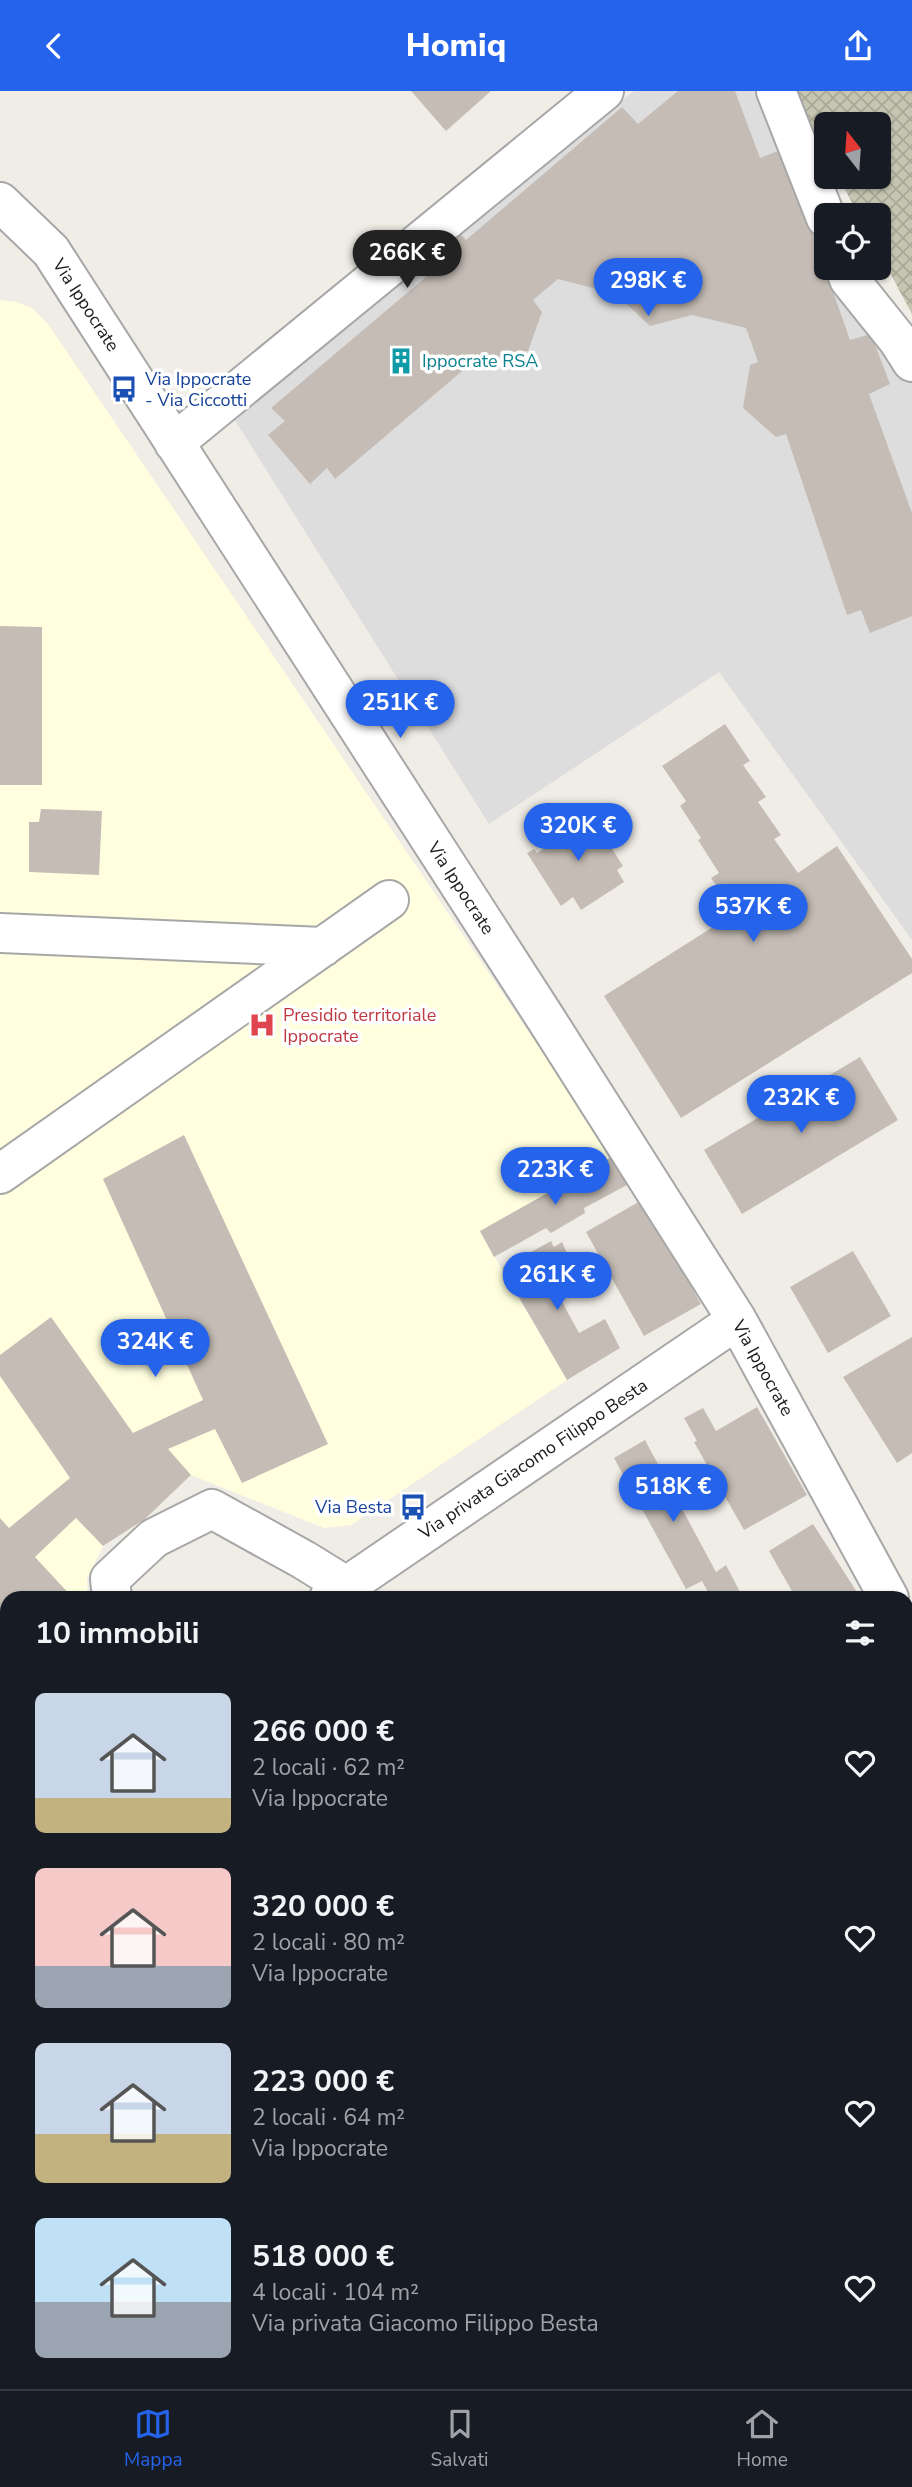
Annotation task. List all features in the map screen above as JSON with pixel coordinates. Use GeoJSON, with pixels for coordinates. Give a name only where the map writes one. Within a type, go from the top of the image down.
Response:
{"type":"FeatureCollection","features":[{"type":"Feature","properties":{"kind":"street"},"geometry":{"type":"LineString","coordinates":[[174,443],[604,91]]}},
{"type":"Feature","properties":{"kind":"street"},"geometry":{"type":"LineString","coordinates":[[776,91],[820,203]]}},
{"type":"Feature","properties":{"kind":"street","name":"Via Ippocrate"},"geometry":{"type":"LineString","coordinates":[[2,208],[51,251],[546,1019],[737,1320],[885,1591]]}},
{"type":"Feature","properties":{"kind":"street"},"geometry":{"type":"LineString","coordinates":[[850,280],[898,340],[912,362]]}},
{"type":"Feature","properties":{"kind":"street"},"geometry":{"type":"LineString","coordinates":[[0,1174],[389,900]]}},
{"type":"Feature","properties":{"kind":"street"},"geometry":{"type":"LineString","coordinates":[[0,933],[323,947]]}},
{"type":"Feature","properties":{"kind":"street","name":"Via privata Giacomo Filippo Besta"},"geometry":{"type":"LineString","coordinates":[[339,1591],[737,1320]]}},
{"type":"Feature","properties":{"kind":"street"},"geometry":{"type":"LineString","coordinates":[[111,1591],[110,1579],[154,1538],[212,1509],[304,1560],[337,1591]]}},
{"type":"Feature","properties":{"kind":"shaded area"},"geometry":{"type":"Polygon","coordinates":[[[634,91],[766,91],[820,203],[814,203],[814,280],[875,280],[912,344],[912,940],[719,672],[489,824],[233,417],[634,91]]]}},
{"type":"Feature","properties":{"kind":"shaded area"},"geometry":{"type":"Polygon","coordinates":[[[791,91],[912,91],[912,314],[891,275],[891,203],[852,203],[845,189],[891,189],[891,112],[814,112],[814,133],[791,91]]]}},
{"type":"Feature","properties":{"kind":"shaded area","name":"Presidio territoriale Ippocrate"},"geometry":{"type":"Polygon","coordinates":[[[0,300],[32,308],[48,324],[613,1156],[480,1232],[567,1380],[351,1525],[324,1528],[191,1475],[145,1519],[103,1546],[87,1579],[88,1591],[0,1591],[0,300]]]}},
{"type":"Feature","properties":{"kind":"building"},"geometry":{"type":"Polygon","coordinates":[[[411,91],[491,91],[446,131],[411,91]]]}},
{"type":"Feature","properties":{"kind":"building","name":"Ippocrate RSA"},"geometry":{"type":"Polygon","coordinates":[[[678,91],[735,91],[760,158],[783,149],[814,237],[814,280],[829,280],[850,340],[871,334],[890,384],[869,394],[912,513],[912,616],[870,633],[861,610],[847,615],[786,434],[776,437],[743,408],[750,365],[758,362],[746,328],[692,315],[650,326],[616,294],[558,279],[533,300],[542,312],[528,351],[487,359],[481,355],[335,479],[327,468],[310,484],[268,435],[285,421],[271,408],[427,276],[413,258],[452,225],[466,240],[622,107],[638,124],[678,91]]]}},
{"type":"Feature","properties":{"kind":"building"},"geometry":{"type":"Polygon","coordinates":[[[0,626],[42,627],[42,785],[0,785],[0,626]]]}},
{"type":"Feature","properties":{"kind":"building"},"geometry":{"type":"Polygon","coordinates":[[[725,724],[750,761],[743,765],[766,797],[758,802],[781,835],[774,839],[798,873],[837,846],[912,959],[912,973],[681,1118],[604,996],[735,913],[711,878],[719,873],[680,806],[686,801],[662,766],[725,724]]]}},
{"type":"Feature","properties":{"kind":"building"},"geometry":{"type":"Polygon","coordinates":[[[41,809],[102,811],[99,875],[29,872],[29,822],[39,822],[41,809]]]}},
{"type":"Feature","properties":{"kind":"building"},"geometry":{"type":"Polygon","coordinates":[[[591,816],[623,866],[617,870],[624,882],[581,910],[573,897],[561,906],[527,853],[534,849],[537,853],[554,842],[546,830],[564,819],[571,829],[591,816]]]}},
{"type":"Feature","properties":{"kind":"building"},"geometry":{"type":"Polygon","coordinates":[[[860,1057],[898,1120],[742,1214],[704,1150],[860,1057]]]}},
{"type":"Feature","properties":{"kind":"building"},"geometry":{"type":"Polygon","coordinates":[[[184,1135],[328,1444],[242,1483],[215,1429],[168,1449],[191,1475],[145,1519],[103,1546],[76,1518],[35,1557],[67,1591],[0,1591],[0,1518],[9,1528],[70,1478],[0,1376],[0,1355],[51,1317],[133,1433],[203,1400],[103,1179],[184,1135]]]}},
{"type":"Feature","properties":{"kind":"building"},"geometry":{"type":"Polygon","coordinates":[[[613,1156],[627,1185],[584,1208],[585,1213],[551,1233],[546,1228],[494,1257],[480,1231],[613,1156]]]}},
{"type":"Feature","properties":{"kind":"building"},"geometry":{"type":"Polygon","coordinates":[[[642,1200],[701,1304],[644,1336],[586,1232],[642,1200]]]}},
{"type":"Feature","properties":{"kind":"building"},"geometry":{"type":"Polygon","coordinates":[[[551,1241],[554,1247],[562,1242],[571,1262],[547,1274],[579,1333],[605,1319],[620,1348],[567,1380],[502,1268],[551,1241]]]}},
{"type":"Feature","properties":{"kind":"building"},"geometry":{"type":"Polygon","coordinates":[[[853,1251],[891,1316],[828,1353],[790,1287],[853,1251]]]}},
{"type":"Feature","properties":{"kind":"building"},"geometry":{"type":"Polygon","coordinates":[[[912,1337],[912,1453],[897,1463],[843,1377],[912,1337]]]}},
{"type":"Feature","properties":{"kind":"building"},"geometry":{"type":"Polygon","coordinates":[[[757,1407],[807,1495],[744,1530],[694,1442],[697,1441],[684,1418],[703,1408],[716,1431],[757,1407]]]}},
{"type":"Feature","properties":{"kind":"building"},"geometry":{"type":"Polygon","coordinates":[[[645,1440],[716,1572],[726,1565],[739,1591],[707,1591],[702,1581],[686,1589],[614,1458],[645,1440]]]}},
{"type":"Feature","properties":{"kind":"building"},"geometry":{"type":"Polygon","coordinates":[[[813,1524],[856,1591],[792,1591],[769,1551],[813,1524]]]}},
{"type":"Feature","properties":{"kind":"place","name":"Ippocrate RSA"},"geometry":{"type":"Point","coordinates":[401,361]}},
{"type":"Feature","properties":{"kind":"place","name":"Via Ippocrate - Via Ciccotti"},"geometry":{"type":"Point","coordinates":[124,389]}},
{"type":"Feature","properties":{"kind":"place","name":"Presidio territoriale Ippocrate"},"geometry":{"type":"Point","coordinates":[262,1025]}},
{"type":"Feature","properties":{"kind":"place","name":"Via Besta"},"geometry":{"type":"Point","coordinates":[413,1507]}}]}
